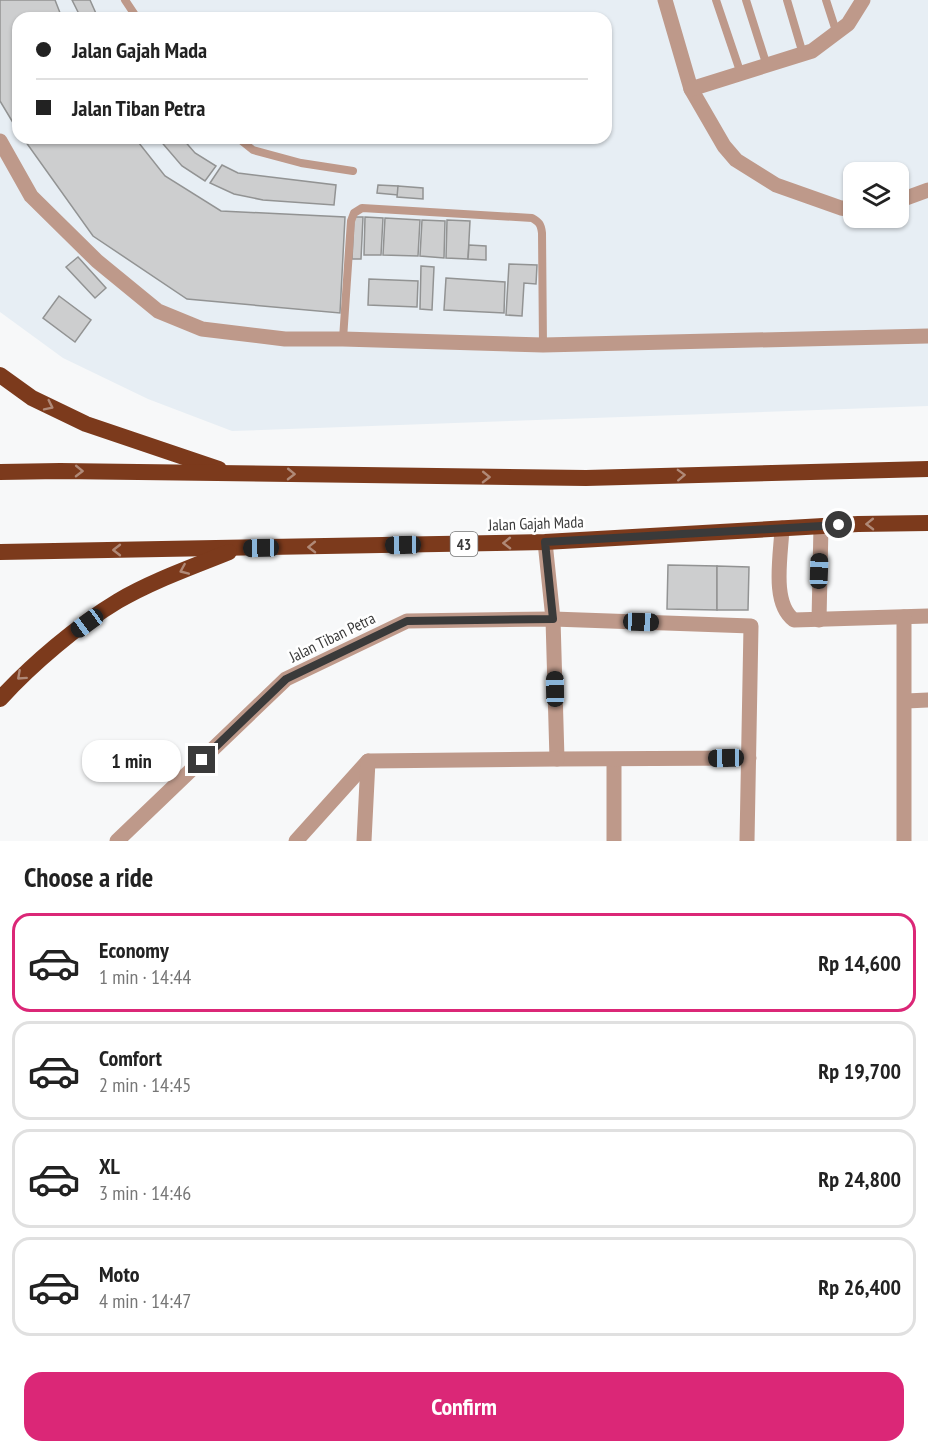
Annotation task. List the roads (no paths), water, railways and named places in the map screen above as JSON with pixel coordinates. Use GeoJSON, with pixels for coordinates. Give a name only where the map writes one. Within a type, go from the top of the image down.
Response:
{"type":"FeatureCollection","features":[{"type":"Feature","properties":{"kind":"highway"},"geometry":{"type":"LineString","coordinates":[[0,375],[32,398],[86,424],[232,474]]}},
{"type":"Feature","properties":{"kind":"highway"},"geometry":{"type":"LineString","coordinates":[[0,472],[586,478],[928,469]]}},
{"type":"Feature","properties":{"kind":"highway","name":"Jalan Gajah Mada"},"geometry":{"type":"LineString","coordinates":[[0,552],[545,542],[821,526],[928,523]]}},
{"type":"Feature","properties":{"kind":"highway"},"geometry":{"type":"LineString","coordinates":[[0,699],[19,678],[71,635],[118,601],[179,572],[238,549]]}},
{"type":"Feature","properties":{"kind":"street"},"geometry":{"type":"LineString","coordinates":[[665,0],[691,89],[724,146],[751,171],[776,185],[843,208]]}},
{"type":"Feature","properties":{"kind":"street"},"geometry":{"type":"LineString","coordinates":[[691,89],[812,51],[837,34],[852,19],[863,0]]}},
{"type":"Feature","properties":{"kind":"street"},"geometry":{"type":"LineString","coordinates":[[0,141],[31,196],[97,261],[158,311],[202,329],[285,339],[543,345],[928,336]]}},
{"type":"Feature","properties":{"kind":"street"},"geometry":{"type":"LineString","coordinates":[[909,197],[928,190]]}},
{"type":"Feature","properties":{"kind":"street"},"geometry":{"type":"LineString","coordinates":[[819,620],[821,526]]}},
{"type":"Feature","properties":{"kind":"street"},"geometry":{"type":"LineString","coordinates":[[782,528],[779,597],[783,609],[794,620],[928,616]]}},
{"type":"Feature","properties":{"kind":"street"},"geometry":{"type":"LineString","coordinates":[[545,542],[553,619],[557,759]]}},
{"type":"Feature","properties":{"kind":"street"},"geometry":{"type":"LineString","coordinates":[[904,617],[906,701],[904,841]]}},
{"type":"Feature","properties":{"kind":"street","name":"Jalan Tiban Petra"},"geometry":{"type":"LineString","coordinates":[[117,841],[286,679],[407,621],[553,619],[750,626],[747,841]]}},
{"type":"Feature","properties":{"kind":"street"},"geometry":{"type":"LineString","coordinates":[[906,701],[928,700]]}},
{"type":"Feature","properties":{"kind":"street"},"geometry":{"type":"LineString","coordinates":[[296,841],[368,761],[749,758]]}},
{"type":"Feature","properties":{"kind":"street"},"geometry":{"type":"LineString","coordinates":[[614,760],[614,841]]}},
{"type":"Feature","properties":{"kind":"street"},"geometry":{"type":"LineString","coordinates":[[364,841],[368,761]]}},
{"type":"Feature","properties":{"kind":"lane"},"geometry":{"type":"LineString","coordinates":[[716,0],[741,74]]}},
{"type":"Feature","properties":{"kind":"lane"},"geometry":{"type":"LineString","coordinates":[[746,0],[767,66]]}},
{"type":"Feature","properties":{"kind":"lane"},"geometry":{"type":"LineString","coordinates":[[788,0],[803,54]]}},
{"type":"Feature","properties":{"kind":"lane"},"geometry":{"type":"LineString","coordinates":[[826,0],[837,34]]}},
{"type":"Feature","properties":{"kind":"lane"},"geometry":{"type":"LineString","coordinates":[[246,144],[253,150],[301,163],[352,171]]}},
{"type":"Feature","properties":{"kind":"lane"},"geometry":{"type":"LineString","coordinates":[[343,339],[351,221],[354,213],[362,208],[531,218],[538,221],[542,232],[543,345]]}}]}
